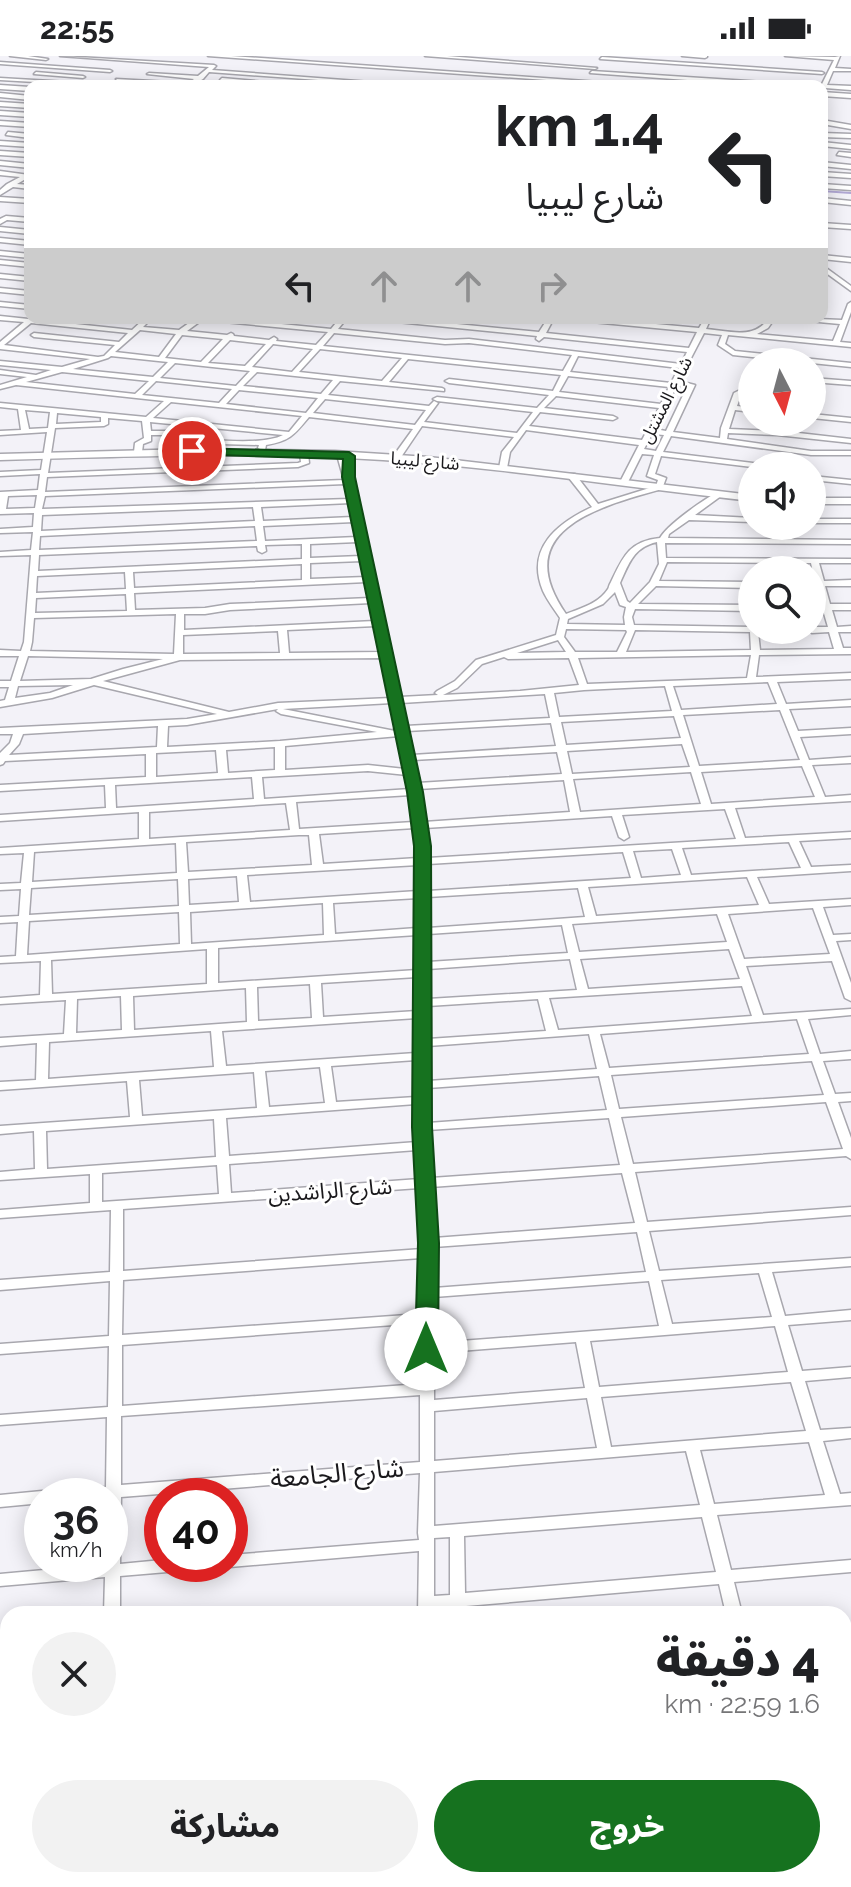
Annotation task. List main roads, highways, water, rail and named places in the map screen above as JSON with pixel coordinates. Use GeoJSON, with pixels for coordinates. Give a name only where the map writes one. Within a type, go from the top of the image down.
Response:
{"type":"FeatureCollection","features":[{"type":"Feature","properties":{"kind":"highway","name":"شارع ليبيا"},"geometry":{"type":"LineString","coordinates":[[0,457],[213,447],[262,448],[345,459],[396,458],[503,468],[738,496]]}},
{"type":"Feature","properties":{"kind":"highway"},"geometry":{"type":"LineString","coordinates":[[826,501],[851,501]]}},
{"type":"Feature","properties":{"kind":"waterway"},"geometry":{"type":"LineString","coordinates":[[828,191],[851,193]]}}]}
